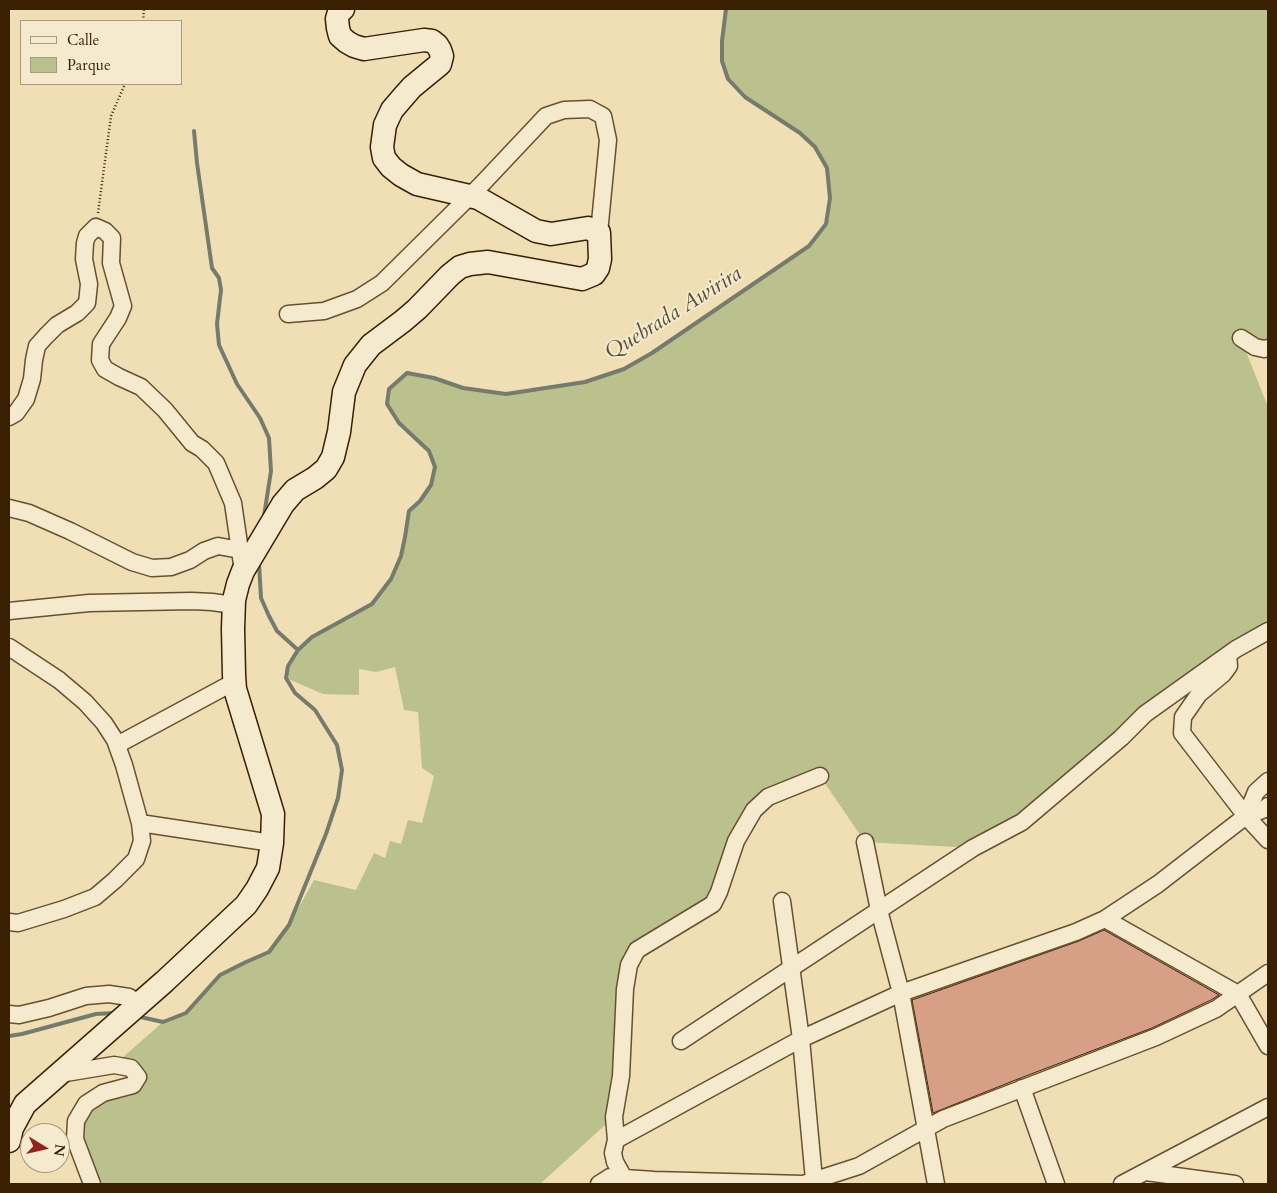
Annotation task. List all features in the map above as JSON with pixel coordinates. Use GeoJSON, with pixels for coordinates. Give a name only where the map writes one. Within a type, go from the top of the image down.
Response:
{"type":"FeatureCollection","features":[{"type":"Feature","properties":{"kind":"street"},"geometry":{"type":"LineString","coordinates":[[343,9],[339,12],[337,19],[340,36],[354,46],[364,50],[424,40],[432,41],[437,45],[442,56],[440,64],[412,87],[392,110],[385,124],[382,147],[384,158],[390,167],[417,184],[478,198],[536,231],[551,234],[588,228],[599,233]]}},
{"type":"Feature","properties":{"kind":"street"},"geometry":{"type":"LineString","coordinates":[[242,560],[295,490],[326,469],[333,457],[344,392],[355,365],[370,345],[404,321],[450,275],[470,264],[488,262],[582,279],[594,274],[600,259],[599,233],[608,140],[603,116],[590,109],[564,110],[546,116],[470,196],[382,282],[357,299],[324,311],[288,314]]}},
{"type":"Feature","properties":{"kind":"street"},"geometry":{"type":"LineString","coordinates":[[9,417],[16,413],[26,399],[38,346],[57,325],[77,313],[86,303],[90,284],[84,258],[85,243],[87,236],[96,227],[106,230],[112,238],[111,263],[123,306],[118,318],[101,344],[100,360],[105,369],[141,387],[165,410],[192,443],[202,449],[216,463],[233,502],[242,560],[234,605],[234,682],[273,814],[272,843],[268,868],[258,890],[246,905],[164,981],[25,1104],[12,1128],[9,1141]]}},
{"type":"Feature","properties":{"kind":"street"},"geometry":{"type":"LineString","coordinates":[[1241,338],[1255,347],[1268,348]]}},
{"type":"Feature","properties":{"kind":"street"},"geometry":{"type":"LineString","coordinates":[[9,508],[29,513],[132,562],[152,568],[171,567],[218,546],[242,560]]}},
{"type":"Feature","properties":{"kind":"street"},"geometry":{"type":"LineString","coordinates":[[9,611],[89,603],[192,601],[234,605]]}},
{"type":"Feature","properties":{"kind":"street"},"geometry":{"type":"LineString","coordinates":[[681,1041],[973,848],[1022,822],[1121,738],[1146,714],[1236,649],[1268,631]]}},
{"type":"Feature","properties":{"kind":"street"},"geometry":{"type":"LineString","coordinates":[[9,647],[59,680],[85,702],[104,722],[115,740],[124,766],[140,823],[142,841],[136,859],[95,898],[18,923],[9,922]]}},
{"type":"Feature","properties":{"kind":"street"},"geometry":{"type":"LineString","coordinates":[[1228,655],[1229,666],[1223,674],[1199,694],[1183,717],[1182,733],[1246,816],[1268,840]]}},
{"type":"Feature","properties":{"kind":"street"},"geometry":{"type":"LineString","coordinates":[[117,745],[234,682]]}},
{"type":"Feature","properties":{"kind":"street"},"geometry":{"type":"LineString","coordinates":[[820,776],[768,796],[754,810],[736,841],[719,892],[713,904],[638,950],[629,965],[625,990],[621,1076],[614,1117],[616,1140],[613,1153],[615,1162],[612,1181],[664,1180],[803,1184],[859,1166],[943,1119],[1156,1037],[1216,1009],[1268,974]]}},
{"type":"Feature","properties":{"kind":"street"},"geometry":{"type":"LineString","coordinates":[[1246,816],[1256,792],[1268,781]]}},
{"type":"Feature","properties":{"kind":"street"},"geometry":{"type":"LineString","coordinates":[[616,1140],[801,1039],[901,993],[1076,932],[1105,919],[1158,884],[1246,816],[1268,806]]}},
{"type":"Feature","properties":{"kind":"street"},"geometry":{"type":"LineString","coordinates":[[140,823],[272,843]]}},
{"type":"Feature","properties":{"kind":"street"},"geometry":{"type":"LineString","coordinates":[[865,842],[879,910],[901,993],[936,1184]]}},
{"type":"Feature","properties":{"kind":"street"},"geometry":{"type":"LineString","coordinates":[[782,900],[801,1039],[814,1180]]}},
{"type":"Feature","properties":{"kind":"street"},"geometry":{"type":"LineString","coordinates":[[1105,919],[1238,994],[1268,1046]]}},
{"type":"Feature","properties":{"kind":"street"},"geometry":{"type":"LineString","coordinates":[[9,1014],[20,1014],[49,1008],[86,996],[109,994],[129,997],[139,1003]]}},
{"type":"Feature","properties":{"kind":"street"},"geometry":{"type":"LineString","coordinates":[[58,1074],[114,1065],[131,1068],[138,1077],[133,1085],[103,1093],[86,1104],[76,1121],[75,1139],[92,1184]]}},
{"type":"Feature","properties":{"kind":"street"},"geometry":{"type":"LineString","coordinates":[[1022,1088],[1056,1184]]}},
{"type":"Feature","properties":{"kind":"street"},"geometry":{"type":"LineString","coordinates":[[1122,1184],[1268,1107]]}},
{"type":"Feature","properties":{"kind":"street"},"geometry":{"type":"LineString","coordinates":[[1146,1172],[1235,1184]]}},
{"type":"Feature","properties":{"kind":"path"},"geometry":{"type":"LineString","coordinates":[[96,227],[111,116],[125,85]]}},
{"type":"Feature","properties":{"kind":"green space"},"geometry":{"type":"Polygon","coordinates":[[[726,9],[1268,9],[1268,348],[1241,339],[1268,407],[1268,628],[1236,649],[1022,822],[973,848],[865,842],[820,776],[754,810],[719,892],[637,950],[614,1117],[540,1184],[92,1184],[76,1121],[138,1078],[114,1065],[163,1022],[186,1013],[220,975],[269,952],[289,925],[314,880],[356,890],[374,853],[385,858],[390,841],[401,844],[408,820],[422,823],[434,776],[422,768],[418,712],[404,710],[395,667],[376,672],[359,669],[359,695],[323,694],[286,678],[288,666],[298,650],[312,637],[372,604],[391,579],[401,556],[409,511],[420,501],[431,485],[435,467],[429,451],[399,423],[387,404],[389,389],[407,373],[434,378],[463,388],[506,394],[585,382],[624,369],[652,353],[809,246],[826,224],[830,198],[827,168],[815,147],[800,133],[745,97],[728,79],[722,61],[722,41],[726,9]]]}},
{"type":"Feature","properties":{"kind":"building"},"geometry":{"type":"Polygon","coordinates":[[[1104,930],[1219,995],[1152,1028],[933,1113],[912,1000],[1079,941],[1104,930]]]}},
{"type":"Feature","properties":{"kind":"waterway","name":"Quebrada Awirira"},"geometry":{"type":"LineString","coordinates":[[136,1016],[163,1022],[186,1013],[220,975],[269,952],[289,925],[326,834],[338,798],[342,770],[337,745],[315,710],[295,693],[286,678],[288,666],[298,650],[312,637],[372,604],[391,579],[401,556],[409,511],[420,501],[431,485],[435,467],[429,451],[399,423],[387,404],[389,389],[407,373],[434,378],[463,388],[506,394],[585,382],[624,369],[652,353],[809,246],[826,224],[830,198],[827,168],[815,147],[800,133],[745,97],[728,79],[722,61],[722,41],[726,9]]}},
{"type":"Feature","properties":{"kind":"waterway"},"geometry":{"type":"LineString","coordinates":[[194,131],[212,268],[219,278],[221,290],[217,324],[219,345],[237,384],[260,418],[269,438],[271,471],[264,516]]}},
{"type":"Feature","properties":{"kind":"waterway"},"geometry":{"type":"LineString","coordinates":[[259,563],[261,598],[269,616],[277,631],[298,650]]}},
{"type":"Feature","properties":{"kind":"waterway","name":"Quebrada Awirira"},"geometry":{"type":"LineString","coordinates":[[9,1036],[96,1014],[114,1013]]}}]}
